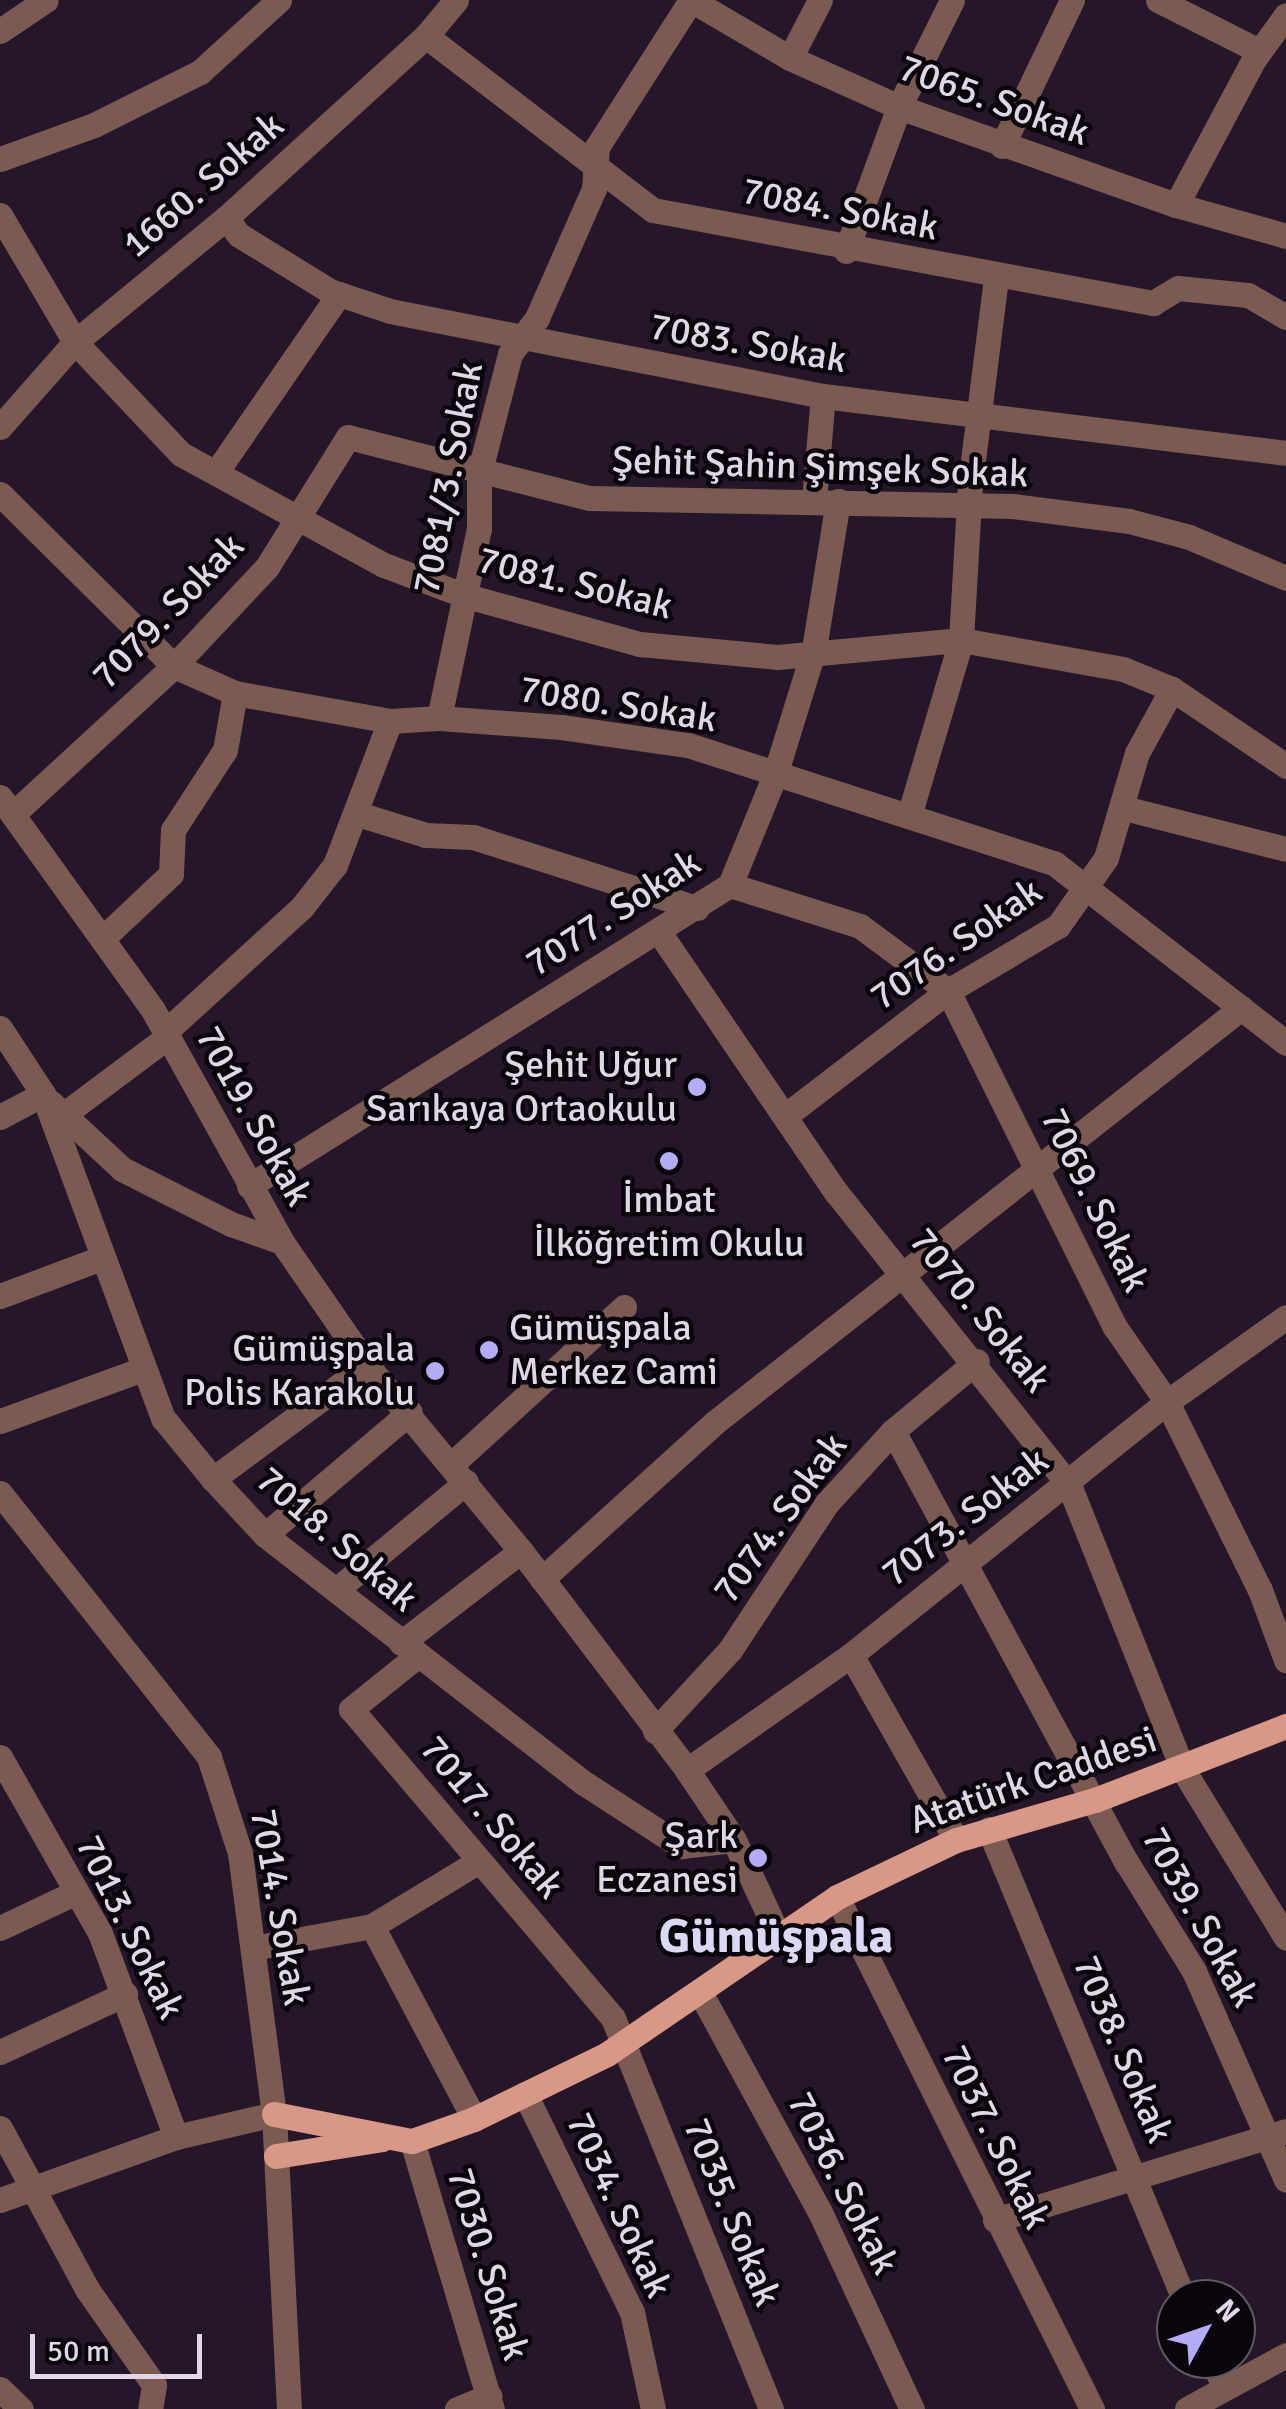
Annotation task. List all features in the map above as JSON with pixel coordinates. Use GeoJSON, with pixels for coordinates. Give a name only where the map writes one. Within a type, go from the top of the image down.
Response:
{"type":"FeatureCollection","features":[{"type":"Feature","properties":{"kind":"main road","name":"Atatürk Caddesi"},"geometry":{"type":"LineString","coordinates":[[276,2156],[402,2139],[474,2119],[622,2044],[701,1994],[837,1897],[956,1840],[1095,1800],[1286,1726]]}},
{"type":"Feature","properties":{"kind":"main road"},"geometry":{"type":"LineString","coordinates":[[274,2114],[342,2122],[402,2139]]}},
{"type":"Feature","properties":{"kind":"street"},"geometry":{"type":"LineString","coordinates":[[0,31],[46,0]]}},
{"type":"Feature","properties":{"kind":"street"},"geometry":{"type":"LineString","coordinates":[[0,158],[94,125],[200,72],[279,0]]}},
{"type":"Feature","properties":{"kind":"street","name":"1660. Sokak"},"geometry":{"type":"LineString","coordinates":[[0,428],[75,342],[226,218],[426,36],[456,0]]}},
{"type":"Feature","properties":{"kind":"street","name":"7065. Sokak"},"geometry":{"type":"LineString","coordinates":[[691,0],[790,58],[900,106],[1002,146],[1176,205],[1286,236]]}},
{"type":"Feature","properties":{"kind":"street","name":"7081/3. Sokak"},"geometry":{"type":"LineString","coordinates":[[438,718],[480,529],[479,474],[510,354],[538,318],[594,189],[591,168],[626,98],[691,0]]}},
{"type":"Feature","properties":{"kind":"street"},"geometry":{"type":"LineString","coordinates":[[790,58],[820,0]]}},
{"type":"Feature","properties":{"kind":"street"},"geometry":{"type":"LineString","coordinates":[[846,250],[900,106],[952,0]]}},
{"type":"Feature","properties":{"kind":"street"},"geometry":{"type":"LineString","coordinates":[[1002,146],[1072,0]]}},
{"type":"Feature","properties":{"kind":"street"},"geometry":{"type":"LineString","coordinates":[[1158,0],[1259,51]]}},
{"type":"Feature","properties":{"kind":"street"},"geometry":{"type":"LineString","coordinates":[[1176,205],[1259,51],[1286,15]]}},
{"type":"Feature","properties":{"kind":"street","name":"7084. Sokak"},"geometry":{"type":"LineString","coordinates":[[426,36],[591,168],[653,210],[996,278],[1152,303],[1178,288],[1248,295],[1286,317]]}},
{"type":"Feature","properties":{"kind":"street","name":"7081. Sokak"},"geometry":{"type":"LineString","coordinates":[[0,215],[75,342],[180,454],[301,516],[384,565],[463,595],[640,644],[777,657],[814,650],[961,640],[1123,669],[1172,689],[1286,766]]}},
{"type":"Feature","properties":{"kind":"street","name":"7083. Sokak"},"geometry":{"type":"LineString","coordinates":[[226,218],[254,246],[339,294],[520,338],[822,396],[1286,453]]}},
{"type":"Feature","properties":{"kind":"street"},"geometry":{"type":"LineString","coordinates":[[908,816],[961,640],[969,504],[996,278]]}},
{"type":"Feature","properties":{"kind":"street"},"geometry":{"type":"LineString","coordinates":[[217,472],[339,294]]}},
{"type":"Feature","properties":{"kind":"street","name":"7077. Sokak"},"geometry":{"type":"LineString","coordinates":[[249,1186],[730,885],[775,776],[814,650],[826,501],[822,396]]}},
{"type":"Feature","properties":{"kind":"street","name":"Şehit Şahin Şimşek Sokak"},"geometry":{"type":"LineString","coordinates":[[348,438],[479,474],[606,499],[969,504],[1156,527],[1286,578]]}},
{"type":"Feature","properties":{"kind":"street","name":"7079. Sokak"},"geometry":{"type":"LineString","coordinates":[[6,805],[174,666],[267,567],[348,438]]}},
{"type":"Feature","properties":{"kind":"street","name":"7080. Sokak"},"geometry":{"type":"LineString","coordinates":[[0,494],[174,666],[236,692],[390,721],[438,718],[688,745],[1054,863],[1085,891],[1286,1043]]}},
{"type":"Feature","properties":{"kind":"street","name":"7076. Sokak"},"geometry":{"type":"LineString","coordinates":[[785,1116],[948,991],[1058,926],[1085,891],[1124,808],[1137,753],[1172,689]]}},
{"type":"Feature","properties":{"kind":"street"},"geometry":{"type":"LineString","coordinates":[[102,939],[171,874],[173,830],[226,750],[236,692]]}},
{"type":"Feature","properties":{"kind":"street"},"geometry":{"type":"LineString","coordinates":[[63,1115],[165,1036],[302,907],[336,865],[390,721]]}},
{"type":"Feature","properties":{"kind":"street","name":"7019. Sokak"},"geometry":{"type":"LineString","coordinates":[[6,805],[102,939],[165,1036],[282,1242],[367,1364],[521,1551],[687,1770],[734,1840],[779,1937]]}},
{"type":"Feature","properties":{"kind":"street"},"geometry":{"type":"LineString","coordinates":[[1124,808],[1286,849]]}},
{"type":"Feature","properties":{"kind":"street"},"geometry":{"type":"LineString","coordinates":[[358,814],[426,835],[472,837],[697,908]]}},
{"type":"Feature","properties":{"kind":"street","name":"7069. Sokak"},"geometry":{"type":"LineString","coordinates":[[730,885],[860,926],[948,991],[1041,1167],[1108,1312],[1166,1402],[1260,1590],[1286,1660]]}},
{"type":"Feature","properties":{"kind":"street","name":"7070. Sokak"},"geometry":{"type":"LineString","coordinates":[[659,932],[785,1116],[1068,1484],[1182,1768],[1286,1938]]}},
{"type":"Feature","properties":{"kind":"street"},"geometry":{"type":"LineString","coordinates":[[542,1579],[714,1423],[906,1276],[1241,1008]]}},
{"type":"Feature","properties":{"kind":"street","name":"7018. Sokak"},"geometry":{"type":"LineString","coordinates":[[0,1028],[44,1094],[101,1258],[163,1418],[213,1480],[265,1535],[503,1726],[672,1843],[690,1848],[734,1840]]}},
{"type":"Feature","properties":{"kind":"street"},"geometry":{"type":"LineString","coordinates":[[0,1118],[44,1094],[99,1154],[147,1184],[282,1242]]}},
{"type":"Feature","properties":{"kind":"street"},"geometry":{"type":"LineString","coordinates":[[0,1296],[101,1258]]}},
{"type":"Feature","properties":{"kind":"street"},"geometry":{"type":"LineString","coordinates":[[336,1590],[624,1307]]}},
{"type":"Feature","properties":{"kind":"street","name":"7073. Sokak"},"geometry":{"type":"LineString","coordinates":[[687,1770],[851,1656],[1166,1402],[1286,1317]]}},
{"type":"Feature","properties":{"kind":"street","name":"7074. Sokak"},"geometry":{"type":"LineString","coordinates":[[655,1731],[730,1650],[827,1503],[893,1431],[977,1362]]}},
{"type":"Feature","properties":{"kind":"street"},"geometry":{"type":"LineString","coordinates":[[213,1480],[367,1364]]}},
{"type":"Feature","properties":{"kind":"street"},"geometry":{"type":"LineString","coordinates":[[0,1421],[144,1369]]}},
{"type":"Feature","properties":{"kind":"street"},"geometry":{"type":"LineString","coordinates":[[265,1535],[410,1412]]}},
{"type":"Feature","properties":{"kind":"street","name":"7039. Sokak"},"geometry":{"type":"LineString","coordinates":[[893,1431],[1095,1800],[1194,1971],[1277,2134],[1286,2180]]}},
{"type":"Feature","properties":{"kind":"street","name":"7014. Sokak"},"geometry":{"type":"LineString","coordinates":[[2,1499],[209,1757],[240,1853],[274,2114],[289,2409]]}},
{"type":"Feature","properties":{"kind":"street"},"geometry":{"type":"LineString","coordinates":[[409,1650],[521,1551]]}},
{"type":"Feature","properties":{"kind":"street","name":"7017. Sokak"},"geometry":{"type":"LineString","coordinates":[[409,1650],[351,1709],[614,2018],[622,2044]]}},
{"type":"Feature","properties":{"kind":"street"},"geometry":{"type":"LineString","coordinates":[[851,1656],[956,1840]]}},
{"type":"Feature","properties":{"kind":"street","name":"7013. Sokak"},"geometry":{"type":"LineString","coordinates":[[0,1757],[76,1892],[126,1994],[176,2137]]}},
{"type":"Feature","properties":{"kind":"street","name":"7038. Sokak"},"geometry":{"type":"LineString","coordinates":[[988,1829],[1176,2279]]}},
{"type":"Feature","properties":{"kind":"street"},"geometry":{"type":"LineString","coordinates":[[253,1948],[372,1926],[479,1861]]}},
{"type":"Feature","properties":{"kind":"street"},"geometry":{"type":"LineString","coordinates":[[0,1928],[76,1892]]}},
{"type":"Feature","properties":{"kind":"street","name":"7037. Sokak"},"geometry":{"type":"LineString","coordinates":[[837,1897],[1092,2409]]}},
{"type":"Feature","properties":{"kind":"street"},"geometry":{"type":"LineString","coordinates":[[372,1926],[474,2119]]}},
{"type":"Feature","properties":{"kind":"street"},"geometry":{"type":"LineString","coordinates":[[0,2052],[126,1994]]}},
{"type":"Feature","properties":{"kind":"street","name":"7036. Sokak"},"geometry":{"type":"LineString","coordinates":[[701,1994],[819,2210],[912,2409]]}},
{"type":"Feature","properties":{"kind":"street","name":"7035. Sokak"},"geometry":{"type":"LineString","coordinates":[[622,2044],[771,2409]]}},
{"type":"Feature","properties":{"kind":"street","name":"7034. Sokak"},"geometry":{"type":"LineString","coordinates":[[525,2094],[632,2312],[653,2409]]}},
{"type":"Feature","properties":{"kind":"street"},"geometry":{"type":"LineString","coordinates":[[0,2200],[176,2137],[274,2114]]}},
{"type":"Feature","properties":{"kind":"street"},"geometry":{"type":"LineString","coordinates":[[0,2128],[35,2186],[87,2289],[154,2386],[150,2409]]}},
{"type":"Feature","properties":{"kind":"street"},"geometry":{"type":"LineString","coordinates":[[995,2220],[1277,2134]]}},
{"type":"Feature","properties":{"kind":"street","name":"7030. Sokak"},"geometry":{"type":"LineString","coordinates":[[402,2139],[491,2403]]}},
{"type":"Feature","properties":{"kind":"street"},"geometry":{"type":"LineString","coordinates":[[1186,2409],[1285,2356]]}},
{"type":"Feature","properties":{"kind":"street"},"geometry":{"type":"LineString","coordinates":[[1221,2379],[1225,2388]]}},
{"type":"Feature","properties":{"kind":"street"},"geometry":{"type":"LineString","coordinates":[[0,2389],[21,2409]]}},
{"type":"Feature","properties":{"kind":"street"},"geometry":{"type":"LineString","coordinates":[[457,2409],[491,2403]]}},
{"type":"Feature","properties":{"kind":"place","name":"Şehit Uğur Sarıkaya Ortaokulu"},"geometry":{"type":"Point","coordinates":[697,1087]}},
{"type":"Feature","properties":{"kind":"place","name":"İmbat İlköğretim Okulu"},"geometry":{"type":"Point","coordinates":[669,1161]}},
{"type":"Feature","properties":{"kind":"place","name":"Gümüşpala Merkez Cami"},"geometry":{"type":"Point","coordinates":[489,1350]}},
{"type":"Feature","properties":{"kind":"place","name":"Gümüşpala Polis Karakolu"},"geometry":{"type":"Point","coordinates":[435,1371]}},
{"type":"Feature","properties":{"kind":"place","name":"Şark Eczanesi"},"geometry":{"type":"Point","coordinates":[758,1858]}},
{"type":"Feature","properties":{"kind":"district","name":"Gümüşpala"},"geometry":{"type":"Point","coordinates":[776,1937]}}]}
